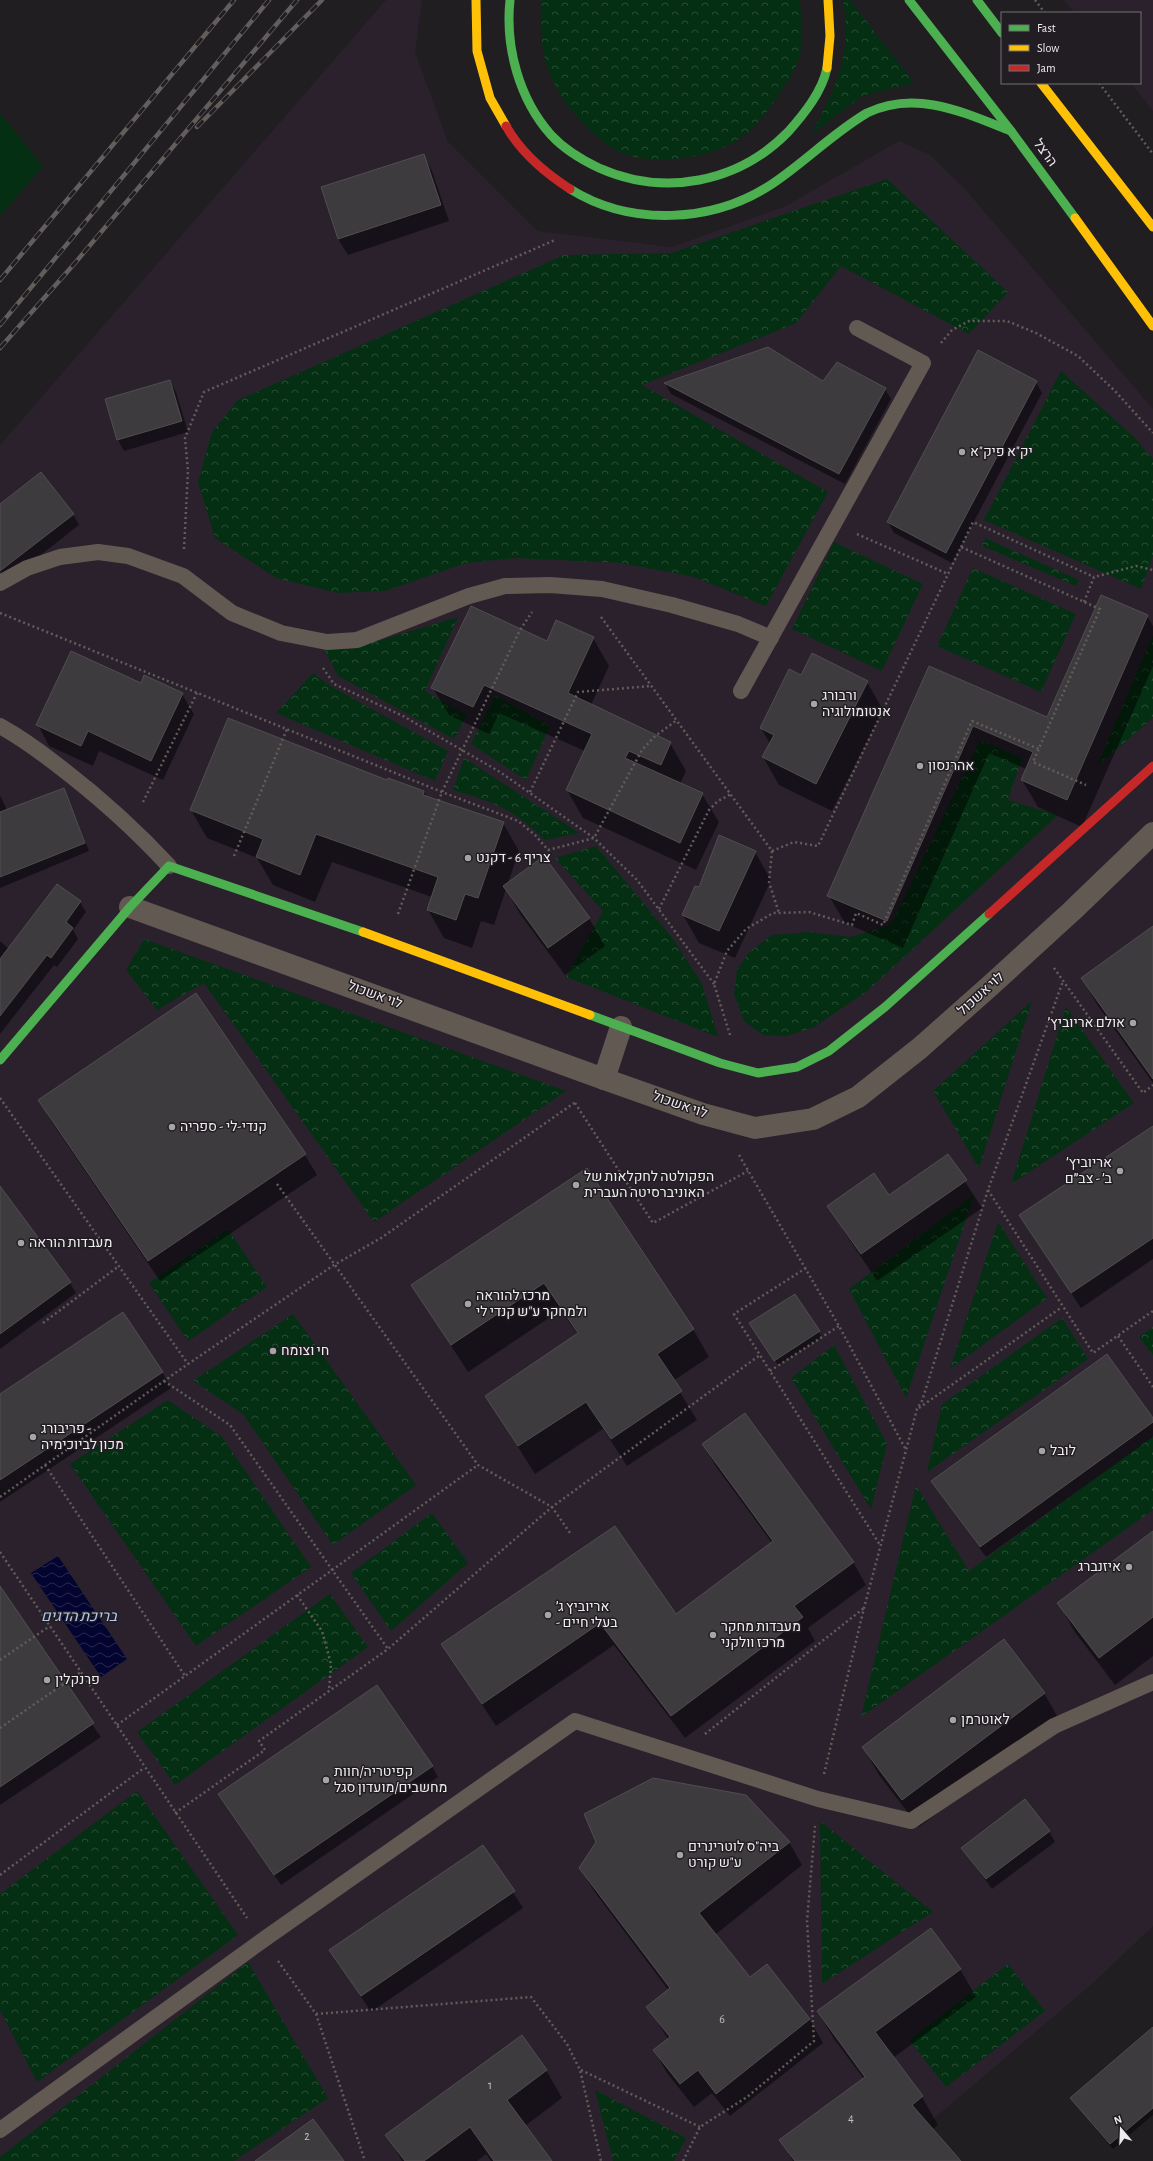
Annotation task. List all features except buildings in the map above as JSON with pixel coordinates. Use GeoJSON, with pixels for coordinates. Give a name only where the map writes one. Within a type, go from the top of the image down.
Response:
{"type":"FeatureCollection","features":[{"type":"Feature","properties":{"kind":"main road"},"geometry":{"type":"LineString","coordinates":[[476,0],[474,21],[476,52],[486,92],[497,116],[529,160],[555,182],[583,198],[614,210],[651,217],[681,217],[731,206],[765,188],[852,123],[872,111],[887,105],[925,102],[947,107],[1011,131]]}},
{"type":"Feature","properties":{"kind":"main road"},"geometry":{"type":"LineString","coordinates":[[510,0],[508,14],[510,48],[520,81],[536,113],[552,136],[576,156],[604,172],[637,181],[673,184],[703,181],[730,172],[762,156],[785,136],[807,110],[826,74],[832,29],[828,0]]}},
{"type":"Feature","properties":{"kind":"main road","name":"הרצל"},"geometry":{"type":"LineString","coordinates":[[909,0],[1011,131],[1153,326]]}},
{"type":"Feature","properties":{"kind":"main road"},"geometry":{"type":"LineString","coordinates":[[977,0],[1001,31]]}},
{"type":"Feature","properties":{"kind":"main road"},"geometry":{"type":"LineString","coordinates":[[1042,84],[1153,227]]}},
{"type":"Feature","properties":{"kind":"main road"},"geometry":{"type":"LineString","coordinates":[[0,1060],[130,907],[169,866],[388,942],[621,1027],[739,1068],[758,1073],[796,1067],[829,1051],[885,1007],[1117,798],[1151,771]]}},
{"type":"Feature","properties":{"kind":"street","name":"לוי אשכול"},"geometry":{"type":"LineString","coordinates":[[130,907],[604,1079],[717,1118],[755,1128],[813,1119],[858,1097],[920,1048],[1036,943],[1153,833]]}},
{"type":"Feature","properties":{"kind":"street"},"geometry":{"type":"LineString","coordinates":[[604,1079],[621,1027]]}},
{"type":"Feature","properties":{"kind":"lane"},"geometry":{"type":"LineString","coordinates":[[741,691],[923,363],[857,328]]}},
{"type":"Feature","properties":{"kind":"lane"},"geometry":{"type":"LineString","coordinates":[[0,583],[27,568],[60,557],[98,552],[128,556],[183,576],[232,613],[281,633],[327,642],[357,640],[469,596],[505,586],[550,585],[602,589],[672,605],[738,624],[771,638]]}},
{"type":"Feature","properties":{"kind":"lane"},"geometry":{"type":"LineString","coordinates":[[0,726],[20,736],[68,773],[131,826],[169,866]]}},
{"type":"Feature","properties":{"kind":"lane"},"geometry":{"type":"LineString","coordinates":[[0,2130],[262,1940],[575,1721],[818,1799],[911,1821],[1054,1726],[1153,1682]]}},
{"type":"Feature","properties":{"kind":"path"},"geometry":{"type":"LineString","coordinates":[[1035,0],[1044,12]]}},
{"type":"Feature","properties":{"kind":"path"},"geometry":{"type":"LineString","coordinates":[[1100,84],[1153,154]]}},
{"type":"Feature","properties":{"kind":"path"},"geometry":{"type":"LineString","coordinates":[[183,576],[188,471],[185,438],[204,392],[555,240]]}},
{"type":"Feature","properties":{"kind":"path"},"geometry":{"type":"LineString","coordinates":[[923,363],[952,330],[969,321],[1007,321],[1036,333],[1078,356],[1116,392],[1153,432]]}},
{"type":"Feature","properties":{"kind":"path"},"geometry":{"type":"LineString","coordinates":[[772,851],[794,842],[818,846],[973,522],[1094,576],[1136,566],[1153,570]]}},
{"type":"Feature","properties":{"kind":"path"},"geometry":{"type":"LineString","coordinates":[[834,524],[948,574]]}},
{"type":"Feature","properties":{"kind":"path"},"geometry":{"type":"LineString","coordinates":[[961,547],[1100,609],[1033,762],[1117,798]]}},
{"type":"Feature","properties":{"kind":"path"},"geometry":{"type":"LineString","coordinates":[[1084,602],[1094,576]]}},
{"type":"Feature","properties":{"kind":"path"},"geometry":{"type":"LineString","coordinates":[[399,910],[442,792],[520,630],[550,585]]}},
{"type":"Feature","properties":{"kind":"path"},"geometry":{"type":"LineString","coordinates":[[580,588],[772,851],[769,882],[779,913]]}},
{"type":"Feature","properties":{"kind":"path"},"geometry":{"type":"LineString","coordinates":[[0,613],[442,792],[518,821],[535,834],[548,850],[594,838],[642,750],[654,737],[677,720]]}},
{"type":"Feature","properties":{"kind":"path"},"geometry":{"type":"LineString","coordinates":[[302,637],[334,684],[403,716],[530,792],[594,838],[637,880],[714,984],[739,1068]]}},
{"type":"Feature","properties":{"kind":"path"},"geometry":{"type":"LineString","coordinates":[[530,792],[578,692],[652,686]]}},
{"type":"Feature","properties":{"kind":"path"},"geometry":{"type":"LineString","coordinates":[[131,826],[197,693]]}},
{"type":"Feature","properties":{"kind":"path"},"geometry":{"type":"LineString","coordinates":[[714,984],[726,951],[746,929],[773,913],[809,912],[852,925],[856,913],[883,925],[972,721],[1038,749]]}},
{"type":"Feature","properties":{"kind":"path"},"geometry":{"type":"LineString","coordinates":[[222,884],[287,729]]}},
{"type":"Feature","properties":{"kind":"path"},"geometry":{"type":"LineString","coordinates":[[659,909],[709,810],[718,801],[731,794]]}},
{"type":"Feature","properties":{"kind":"path"},"geometry":{"type":"LineString","coordinates":[[1036,943],[1143,1093],[1153,1086]]}},
{"type":"Feature","properties":{"kind":"path"},"geometry":{"type":"LineString","coordinates":[[683,2161],[700,2127],[747,2096],[814,2041],[806,1921],[818,1799],[864,1608],[917,1409],[922,1401],[988,1190],[1062,981]]}},
{"type":"Feature","properties":{"kind":"path"},"geometry":{"type":"LineString","coordinates":[[0,1098],[188,1364]]}},
{"type":"Feature","properties":{"kind":"path"},"geometry":{"type":"LineString","coordinates":[[0,1497],[188,1364],[334,1265],[381,1238],[574,1103],[653,1223],[748,1171]]}},
{"type":"Feature","properties":{"kind":"path"},"geometry":{"type":"LineString","coordinates":[[717,1118],[839,1326],[906,1451]]}},
{"type":"Feature","properties":{"kind":"path"},"geometry":{"type":"LineString","coordinates":[[277,1184],[478,1465],[552,1507],[570,1533]]}},
{"type":"Feature","properties":{"kind":"path"},"geometry":{"type":"LineString","coordinates":[[988,1190],[1093,1353],[1153,1311]]}},
{"type":"Feature","properties":{"kind":"path"},"geometry":{"type":"LineString","coordinates":[[43,1323],[119,1266]]}},
{"type":"Feature","properties":{"kind":"path"},"geometry":{"type":"LineString","coordinates":[[806,1268],[734,1314],[880,1545]]}},
{"type":"Feature","properties":{"kind":"path"},"geometry":{"type":"LineString","coordinates":[[917,1409],[1062,1307]]}},
{"type":"Feature","properties":{"kind":"path"},"geometry":{"type":"LineString","coordinates":[[770,1371],[839,1326]]}},
{"type":"Feature","properties":{"kind":"path"},"geometry":{"type":"LineString","coordinates":[[1118,1336],[1153,1387]]}},
{"type":"Feature","properties":{"kind":"path"},"geometry":{"type":"LineString","coordinates":[[175,1814],[265,1750],[259,1741],[388,1649],[552,1507],[760,1355]]}},
{"type":"Feature","properties":{"kind":"path"},"geometry":{"type":"LineString","coordinates":[[164,1381],[230,1425],[388,1649]]}},
{"type":"Feature","properties":{"kind":"path"},"geometry":{"type":"LineString","coordinates":[[45,1465],[185,1676]]}},
{"type":"Feature","properties":{"kind":"path"},"geometry":{"type":"LineString","coordinates":[[117,1725],[478,1465]]}},
{"type":"Feature","properties":{"kind":"path"},"geometry":{"type":"LineString","coordinates":[[0,1552],[117,1725],[175,1814],[262,1940],[316,2014],[365,2161]]}},
{"type":"Feature","properties":{"kind":"path"},"geometry":{"type":"LineString","coordinates":[[297,1595],[322,1631],[331,1664],[330,1691]]}},
{"type":"Feature","properties":{"kind":"path"},"geometry":{"type":"LineString","coordinates":[[679,1754],[864,1608]]}},
{"type":"Feature","properties":{"kind":"path"},"geometry":{"type":"LineString","coordinates":[[0,1660],[50,1626]]}},
{"type":"Feature","properties":{"kind":"path"},"geometry":{"type":"LineString","coordinates":[[0,1728],[81,1672]]}},
{"type":"Feature","properties":{"kind":"path"},"geometry":{"type":"LineString","coordinates":[[0,1875],[144,1768]]}},
{"type":"Feature","properties":{"kind":"path"},"geometry":{"type":"LineString","coordinates":[[316,2014],[531,1997],[567,2044],[580,2070],[601,2161]]}},
{"type":"Feature","properties":{"kind":"path"},"geometry":{"type":"LineString","coordinates":[[580,2070],[700,2127]]}},
{"type":"Feature","properties":{"kind":"shaded area","name":"הפקולטה לחקלאות של האוניברסיטה העברית"},"geometry":{"type":"Polygon","coordinates":[[[386,0],[422,0],[415,52],[448,142],[537,231],[672,247],[786,206],[899,141],[930,155],[964,188],[1153,409],[1153,1926],[1093,1983],[884,2161],[0,2161],[0,445],[386,0]]]}},
{"type":"Feature","properties":{"kind":"shaded area"},"geometry":{"type":"Polygon","coordinates":[[[1064,0],[1153,0],[1153,111],[1132,84],[1141,84],[1141,12],[1074,12],[1064,0]]]}},
{"type":"Feature","properties":{"kind":"green space"},"geometry":{"type":"Polygon","coordinates":[[[542,0],[800,0],[802,42],[800,55],[792,74],[763,117],[751,130],[734,142],[719,149],[686,158],[652,159],[636,157],[617,151],[604,142],[575,114],[555,85],[548,70],[541,37],[542,0]]]}},
{"type":"Feature","properties":{"kind":"green space"},"geometry":{"type":"Polygon","coordinates":[[[843,0],[850,0],[914,83],[862,96],[812,134],[835,85],[844,54],[846,20],[843,0]]]}},
{"type":"Feature","properties":{"kind":"green space"},"geometry":{"type":"Polygon","coordinates":[[[0,113],[43,166],[0,216],[0,113]]]}},
{"type":"Feature","properties":{"kind":"green space"},"geometry":{"type":"Polygon","coordinates":[[[887,179],[1008,292],[969,334],[841,266],[796,323],[642,385],[828,492],[766,606],[694,577],[621,563],[515,558],[466,563],[385,591],[338,593],[276,578],[215,538],[198,482],[212,432],[238,400],[564,255],[671,253],[887,179]]]}},
{"type":"Feature","properties":{"kind":"green space"},"geometry":{"type":"Polygon","coordinates":[[[1061,371],[1134,437],[1153,459],[1153,556],[1141,589],[984,520],[1061,371]]]}},
{"type":"Feature","properties":{"kind":"green space"},"geometry":{"type":"Polygon","coordinates":[[[985,538],[1079,580],[1076,586],[982,546],[985,538]]]}},
{"type":"Feature","properties":{"kind":"green space"},"geometry":{"type":"Polygon","coordinates":[[[834,542],[923,584],[882,671],[792,629],[834,542]]]}},
{"type":"Feature","properties":{"kind":"green space"},"geometry":{"type":"Polygon","coordinates":[[[973,568],[1076,614],[1041,692],[937,646],[973,568]]]}},
{"type":"Feature","properties":{"kind":"green space"},"geometry":{"type":"Polygon","coordinates":[[[458,617],[425,691],[467,715],[454,739],[338,676],[324,649],[351,649],[458,617]]]}},
{"type":"Feature","properties":{"kind":"green space"},"geometry":{"type":"Polygon","coordinates":[[[1153,635],[1153,718],[1097,766],[1153,635]]]}},
{"type":"Feature","properties":{"kind":"green space"},"geometry":{"type":"Polygon","coordinates":[[[313,673],[330,686],[448,751],[435,781],[276,713],[313,673]]]}},
{"type":"Feature","properties":{"kind":"green space"},"geometry":{"type":"Polygon","coordinates":[[[495,695],[550,726],[526,780],[471,744],[495,695]]]}},
{"type":"Feature","properties":{"kind":"green space"},"geometry":{"type":"Polygon","coordinates":[[[980,740],[1022,758],[1008,800],[1058,815],[866,992],[814,1027],[787,1036],[763,1035],[744,1021],[734,993],[737,970],[749,952],[772,935],[808,932],[850,937],[891,925],[980,740]]]}},
{"type":"Feature","properties":{"kind":"green space"},"geometry":{"type":"Polygon","coordinates":[[[464,758],[579,833],[545,840],[534,829],[503,808],[453,790],[464,758]]]}},
{"type":"Feature","properties":{"kind":"green space"},"geometry":{"type":"Polygon","coordinates":[[[596,846],[673,939],[702,984],[718,1037],[566,977],[603,911],[555,858],[596,846]]]}},
{"type":"Feature","properties":{"kind":"green space"},"geometry":{"type":"Polygon","coordinates":[[[144,939],[566,1091],[374,1222],[204,983],[157,1010],[126,970],[144,939]]]}},
{"type":"Feature","properties":{"kind":"green space"},"geometry":{"type":"Polygon","coordinates":[[[1032,1001],[979,1168],[933,1091],[1032,1001]]]}},
{"type":"Feature","properties":{"kind":"green space"},"geometry":{"type":"Polygon","coordinates":[[[1066,1007],[1134,1103],[1011,1184],[1066,1007]]]}},
{"type":"Feature","properties":{"kind":"green space"},"geometry":{"type":"Polygon","coordinates":[[[974,1195],[906,1398],[849,1289],[974,1195]]]}},
{"type":"Feature","properties":{"kind":"green space"},"geometry":{"type":"Polygon","coordinates":[[[998,1222],[1047,1298],[950,1369],[998,1222]]]}},
{"type":"Feature","properties":{"kind":"green space"},"geometry":{"type":"Polygon","coordinates":[[[228,1229],[267,1287],[188,1341],[149,1283],[228,1229]]]}},
{"type":"Feature","properties":{"kind":"green space"},"geometry":{"type":"Polygon","coordinates":[[[293,1314],[416,1485],[333,1545],[243,1414],[193,1381],[293,1314]]]}},
{"type":"Feature","properties":{"kind":"green space"},"geometry":{"type":"Polygon","coordinates":[[[1062,1318],[1088,1359],[927,1472],[942,1404],[1062,1318]]]}},
{"type":"Feature","properties":{"kind":"green space"},"geometry":{"type":"Polygon","coordinates":[[[1153,1327],[1153,1355],[1139,1337],[1153,1327]]]}},
{"type":"Feature","properties":{"kind":"green space"},"geometry":{"type":"Polygon","coordinates":[[[834,1345],[887,1444],[871,1509],[791,1378],[834,1345]]]}},
{"type":"Feature","properties":{"kind":"green space"},"geometry":{"type":"Polygon","coordinates":[[[168,1400],[222,1437],[311,1567],[196,1646],[70,1464],[168,1400]]]}},
{"type":"Feature","properties":{"kind":"green space"},"geometry":{"type":"Polygon","coordinates":[[[1153,1436],[1153,1510],[861,1717],[916,1485],[969,1571],[1153,1436]]]}},
{"type":"Feature","properties":{"kind":"green space"},"geometry":{"type":"Polygon","coordinates":[[[432,1513],[468,1563],[391,1631],[351,1573],[432,1513]]]}},
{"type":"Feature","properties":{"kind":"green space"},"geometry":{"type":"Polygon","coordinates":[[[330,1594],[368,1647],[175,1785],[137,1732],[330,1594]]]}},
{"type":"Feature","properties":{"kind":"green space"},"geometry":{"type":"Polygon","coordinates":[[[137,1791],[238,1935],[37,2082],[0,2010],[0,1894],[137,1791]]]}},
{"type":"Feature","properties":{"kind":"green space"},"geometry":{"type":"Polygon","coordinates":[[[820,1821],[933,1912],[822,1984],[820,1821]]]}},
{"type":"Feature","properties":{"kind":"green space"},"geometry":{"type":"Polygon","coordinates":[[[248,1962],[328,2098],[234,2161],[0,2161],[0,2157],[248,1962]]]}},
{"type":"Feature","properties":{"kind":"green space"},"geometry":{"type":"Polygon","coordinates":[[[1008,1964],[1045,2011],[946,2087],[909,2040],[1008,1964]]]}},
{"type":"Feature","properties":{"kind":"green space"},"geometry":{"type":"Polygon","coordinates":[[[595,2090],[686,2138],[674,2161],[613,2161],[595,2090]]]}},
{"type":"Feature","properties":{"kind":"water","name":"בריכת הדגים"},"geometry":{"type":"Polygon","coordinates":[[[58,1556],[127,1659],[101,1677],[31,1573],[58,1556]]]}},
{"type":"Feature","properties":{"kind":"railway"},"geometry":{"type":"LineString","coordinates":[[0,280],[234,0]]}},
{"type":"Feature","properties":{"kind":"railway"},"geometry":{"type":"LineString","coordinates":[[0,325],[269,0]]}},
{"type":"Feature","properties":{"kind":"railway"},"geometry":{"type":"LineString","coordinates":[[0,348],[75,263],[297,0]]}},
{"type":"Feature","properties":{"kind":"railway"},"geometry":{"type":"LineString","coordinates":[[197,127],[322,0]]}},
{"type":"Feature","properties":{"kind":"traffic: fast"},"geometry":{"type":"LineString","coordinates":[[510,0],[509,18],[512,54],[523,89],[530,105],[540,121],[556,140],[574,154],[599,168],[624,177],[649,182],[674,183],[699,180],[723,173],[747,163],[768,149],[794,125],[817,94],[825,77],[827,68]]}},
{"type":"Feature","properties":{"kind":"traffic: fast"},"geometry":{"type":"LineString","coordinates":[[909,0],[1011,131],[1075,218]]}},
{"type":"Feature","properties":{"kind":"traffic: fast"},"geometry":{"type":"LineString","coordinates":[[977,0],[1001,32]]}},
{"type":"Feature","properties":{"kind":"traffic: fast"},"geometry":{"type":"LineString","coordinates":[[570,189],[594,201],[619,210],[645,214],[672,215],[698,213],[724,207],[749,197],[772,184],[842,129],[867,113],[885,106],[904,103],[922,103],[940,106],[976,117],[1011,131]]}},
{"type":"Feature","properties":{"kind":"traffic: fast"},"geometry":{"type":"LineString","coordinates":[[0,1060],[130,907],[169,866],[363,932]]}},
{"type":"Feature","properties":{"kind":"traffic: fast"},"geometry":{"type":"LineString","coordinates":[[590,1015],[720,1063],[758,1073],[797,1067],[829,1051],[885,1007],[989,914]]}},
{"type":"Feature","properties":{"kind":"traffic: slow"},"geometry":{"type":"LineString","coordinates":[[476,0],[477,51],[490,98],[506,126]]}},
{"type":"Feature","properties":{"kind":"traffic: slow"},"geometry":{"type":"LineString","coordinates":[[827,68],[830,36],[828,0]]}},
{"type":"Feature","properties":{"kind":"traffic: slow"},"geometry":{"type":"LineString","coordinates":[[1042,84],[1153,227]]}},
{"type":"Feature","properties":{"kind":"traffic: slow"},"geometry":{"type":"LineString","coordinates":[[1075,218],[1153,326]]}},
{"type":"Feature","properties":{"kind":"traffic: slow"},"geometry":{"type":"LineString","coordinates":[[363,932],[590,1015]]}},
{"type":"Feature","properties":{"kind":"traffic: jam"},"geometry":{"type":"LineString","coordinates":[[506,126],[512,136],[534,162],[570,189]]}},
{"type":"Feature","properties":{"kind":"traffic: jam"},"geometry":{"type":"LineString","coordinates":[[989,914],[1153,766]]}},
{"type":"Feature","properties":{"kind":"place","name":"יק\"א פיק\"א"},"geometry":{"type":"Point","coordinates":[962,452]}},
{"type":"Feature","properties":{"kind":"place","name":"ורבורג אנטומולוגיה"},"geometry":{"type":"Point","coordinates":[814,704]}},
{"type":"Feature","properties":{"kind":"place","name":"אהרנסון"},"geometry":{"type":"Point","coordinates":[920,766]}},
{"type":"Feature","properties":{"kind":"place","name":"צריף 6 - דקנט"},"geometry":{"type":"Point","coordinates":[468,858]}},
{"type":"Feature","properties":{"kind":"place","name":"אולם אריוביץ׳"},"geometry":{"type":"Point","coordinates":[1133,1023]}},
{"type":"Feature","properties":{"kind":"place","name":"קנדי-לי - ספריה"},"geometry":{"type":"Point","coordinates":[172,1127]}},
{"type":"Feature","properties":{"kind":"place","name":"אריוביץ׳ ב׳ - צב״ם"},"geometry":{"type":"Point","coordinates":[1120,1171]}},
{"type":"Feature","properties":{"kind":"place","name":"הפקולטה לחקלאות של האוניברסיטה העברית"},"geometry":{"type":"Point","coordinates":[576,1185]}},
{"type":"Feature","properties":{"kind":"place","name":"מעבדות הוראה"},"geometry":{"type":"Point","coordinates":[21,1243]}},
{"type":"Feature","properties":{"kind":"place","name":"מרכז להוראה ולמחקר ע\"ש קנדי לי"},"geometry":{"type":"Point","coordinates":[468,1304]}},
{"type":"Feature","properties":{"kind":"place","name":"חי וצומח"},"geometry":{"type":"Point","coordinates":[273,1351]}},
{"type":"Feature","properties":{"kind":"place","name":"פריבורג - מכון לביוכימיה"},"geometry":{"type":"Point","coordinates":[33,1437]}},
{"type":"Feature","properties":{"kind":"place","name":"לובל"},"geometry":{"type":"Point","coordinates":[1042,1451]}},
{"type":"Feature","properties":{"kind":"place","name":"איזנברג"},"geometry":{"type":"Point","coordinates":[1129,1567]}},
{"type":"Feature","properties":{"kind":"place","name":"אריוביץ ג׳ - בעלי חיים"},"geometry":{"type":"Point","coordinates":[548,1615]}},
{"type":"Feature","properties":{"kind":"place","name":"מעבדות מחקר מרכז וולקני"},"geometry":{"type":"Point","coordinates":[713,1635]}},
{"type":"Feature","properties":{"kind":"place","name":"פרנקלין"},"geometry":{"type":"Point","coordinates":[47,1680]}},
{"type":"Feature","properties":{"kind":"place","name":"לאוטרמן"},"geometry":{"type":"Point","coordinates":[953,1720]}},
{"type":"Feature","properties":{"kind":"place","name":"קפיטריה/חוות מחשבים/מועדון סגל"},"geometry":{"type":"Point","coordinates":[326,1780]}},
{"type":"Feature","properties":{"kind":"place","name":"ביה\"ס לוטרינרים ע\"ש קורט"},"geometry":{"type":"Point","coordinates":[680,1855]}}]}
